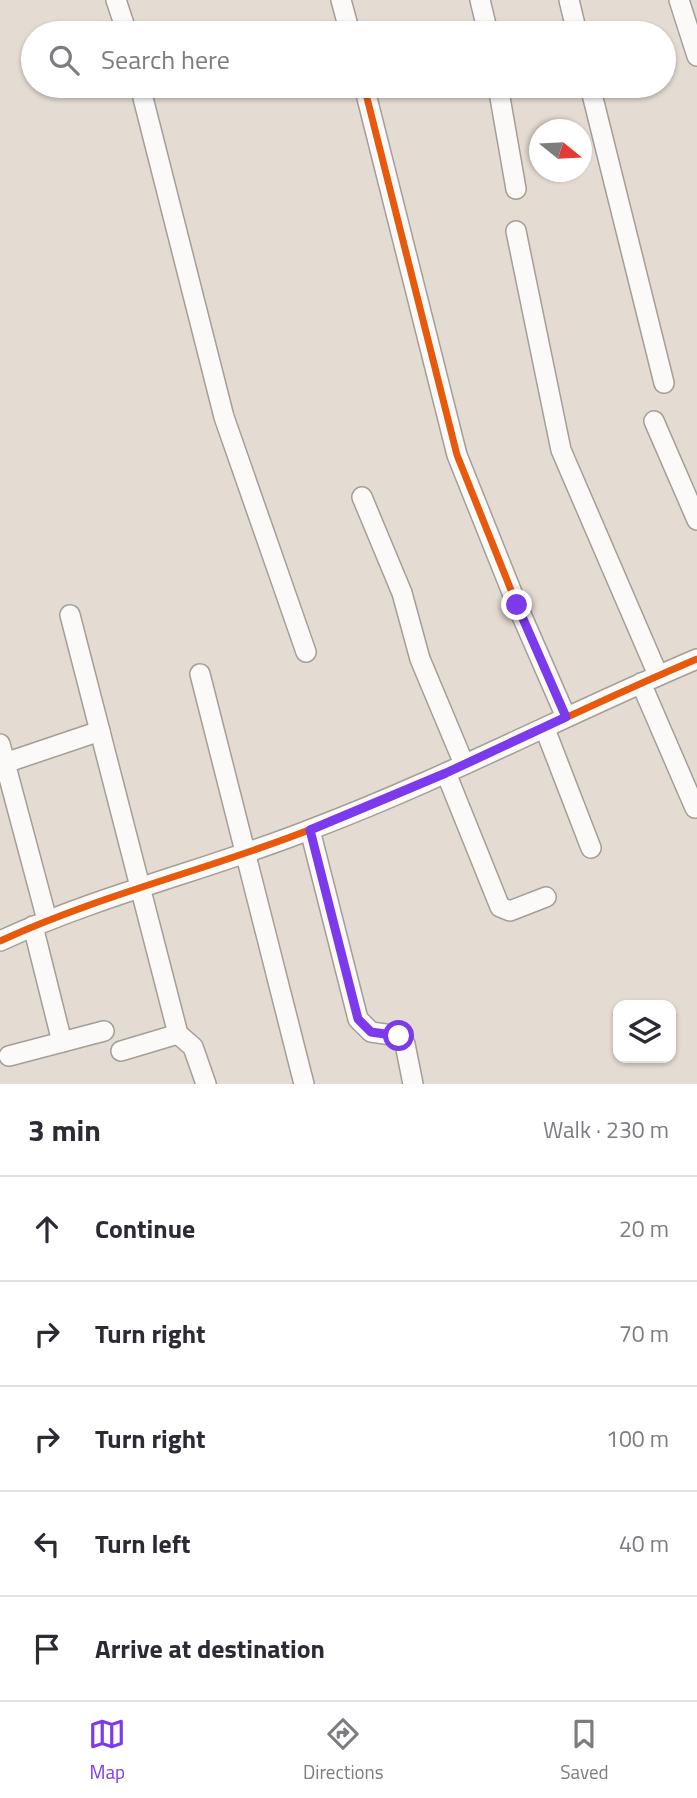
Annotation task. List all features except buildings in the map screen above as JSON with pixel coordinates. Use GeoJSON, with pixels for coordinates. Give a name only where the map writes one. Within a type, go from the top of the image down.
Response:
{"type":"FeatureCollection","features":[{"type":"Feature","properties":{"kind":"street"},"geometry":{"type":"LineString","coordinates":[[116,0],[123,21]]}},
{"type":"Feature","properties":{"kind":"street"},"geometry":{"type":"LineString","coordinates":[[341,0],[347,21]]}},
{"type":"Feature","properties":{"kind":"street"},"geometry":{"type":"LineString","coordinates":[[480,0],[485,21]]}},
{"type":"Feature","properties":{"kind":"street"},"geometry":{"type":"LineString","coordinates":[[569,0],[574,21]]}},
{"type":"Feature","properties":{"kind":"street"},"geometry":{"type":"LineString","coordinates":[[679,0],[697,56]]}},
{"type":"Feature","properties":{"kind":"street"},"geometry":{"type":"LineString","coordinates":[[143,98],[223,417],[306,652]]}},
{"type":"Feature","properties":{"kind":"street"},"geometry":{"type":"LineString","coordinates":[[367,98],[457,455],[517,605],[566,717]]}},
{"type":"Feature","properties":{"kind":"street"},"geometry":{"type":"LineString","coordinates":[[500,98],[516,190]]}},
{"type":"Feature","properties":{"kind":"street"},"geometry":{"type":"LineString","coordinates":[[593,98],[664,383]]}},
{"type":"Feature","properties":{"kind":"street"},"geometry":{"type":"LineString","coordinates":[[516,231],[561,450],[650,679],[695,808]]}},
{"type":"Feature","properties":{"kind":"street"},"geometry":{"type":"LineString","coordinates":[[654,421],[697,520]]}},
{"type":"Feature","properties":{"kind":"street"},"geometry":{"type":"LineString","coordinates":[[362,497],[402,593],[420,659],[500,907],[510,911],[546,897]]}},
{"type":"Feature","properties":{"kind":"street"},"geometry":{"type":"LineString","coordinates":[[69,615],[178,1034],[193,1047],[206,1084]]}},
{"type":"Feature","properties":{"kind":"street"},"geometry":{"type":"LineString","coordinates":[[0,941],[40,923],[310,830],[455,769],[697,659]]}},
{"type":"Feature","properties":{"kind":"street"},"geometry":{"type":"LineString","coordinates":[[200,674],[304,1084]]}},
{"type":"Feature","properties":{"kind":"street"},"geometry":{"type":"LineString","coordinates":[[544,729],[591,848]]}},
{"type":"Feature","properties":{"kind":"street"},"geometry":{"type":"LineString","coordinates":[[62,1042],[40,923],[2,753],[100,731]]}},
{"type":"Feature","properties":{"kind":"street"},"geometry":{"type":"LineString","coordinates":[[310,830],[358,1019],[371,1032],[399,1036],[405,1045],[413,1084]]}},
{"type":"Feature","properties":{"kind":"street"},"geometry":{"type":"LineString","coordinates":[[9,1056],[104,1031]]}},
{"type":"Feature","properties":{"kind":"street"},"geometry":{"type":"LineString","coordinates":[[121,1051],[178,1034]]}},
{"type":"Feature","properties":{"kind":"cycle path"},"geometry":{"type":"LineString","coordinates":[[367,98],[457,455],[517,605],[566,717]]}},
{"type":"Feature","properties":{"kind":"cycle path"},"geometry":{"type":"LineString","coordinates":[[0,941],[76,910],[359,811],[697,659]]}},
{"type":"Feature","properties":{"kind":"route"},"geometry":{"type":"LineString","coordinates":[[399,1036],[371,1032],[363,1028],[358,1019],[310,830],[446,773],[566,717],[517,605]]}}]}
